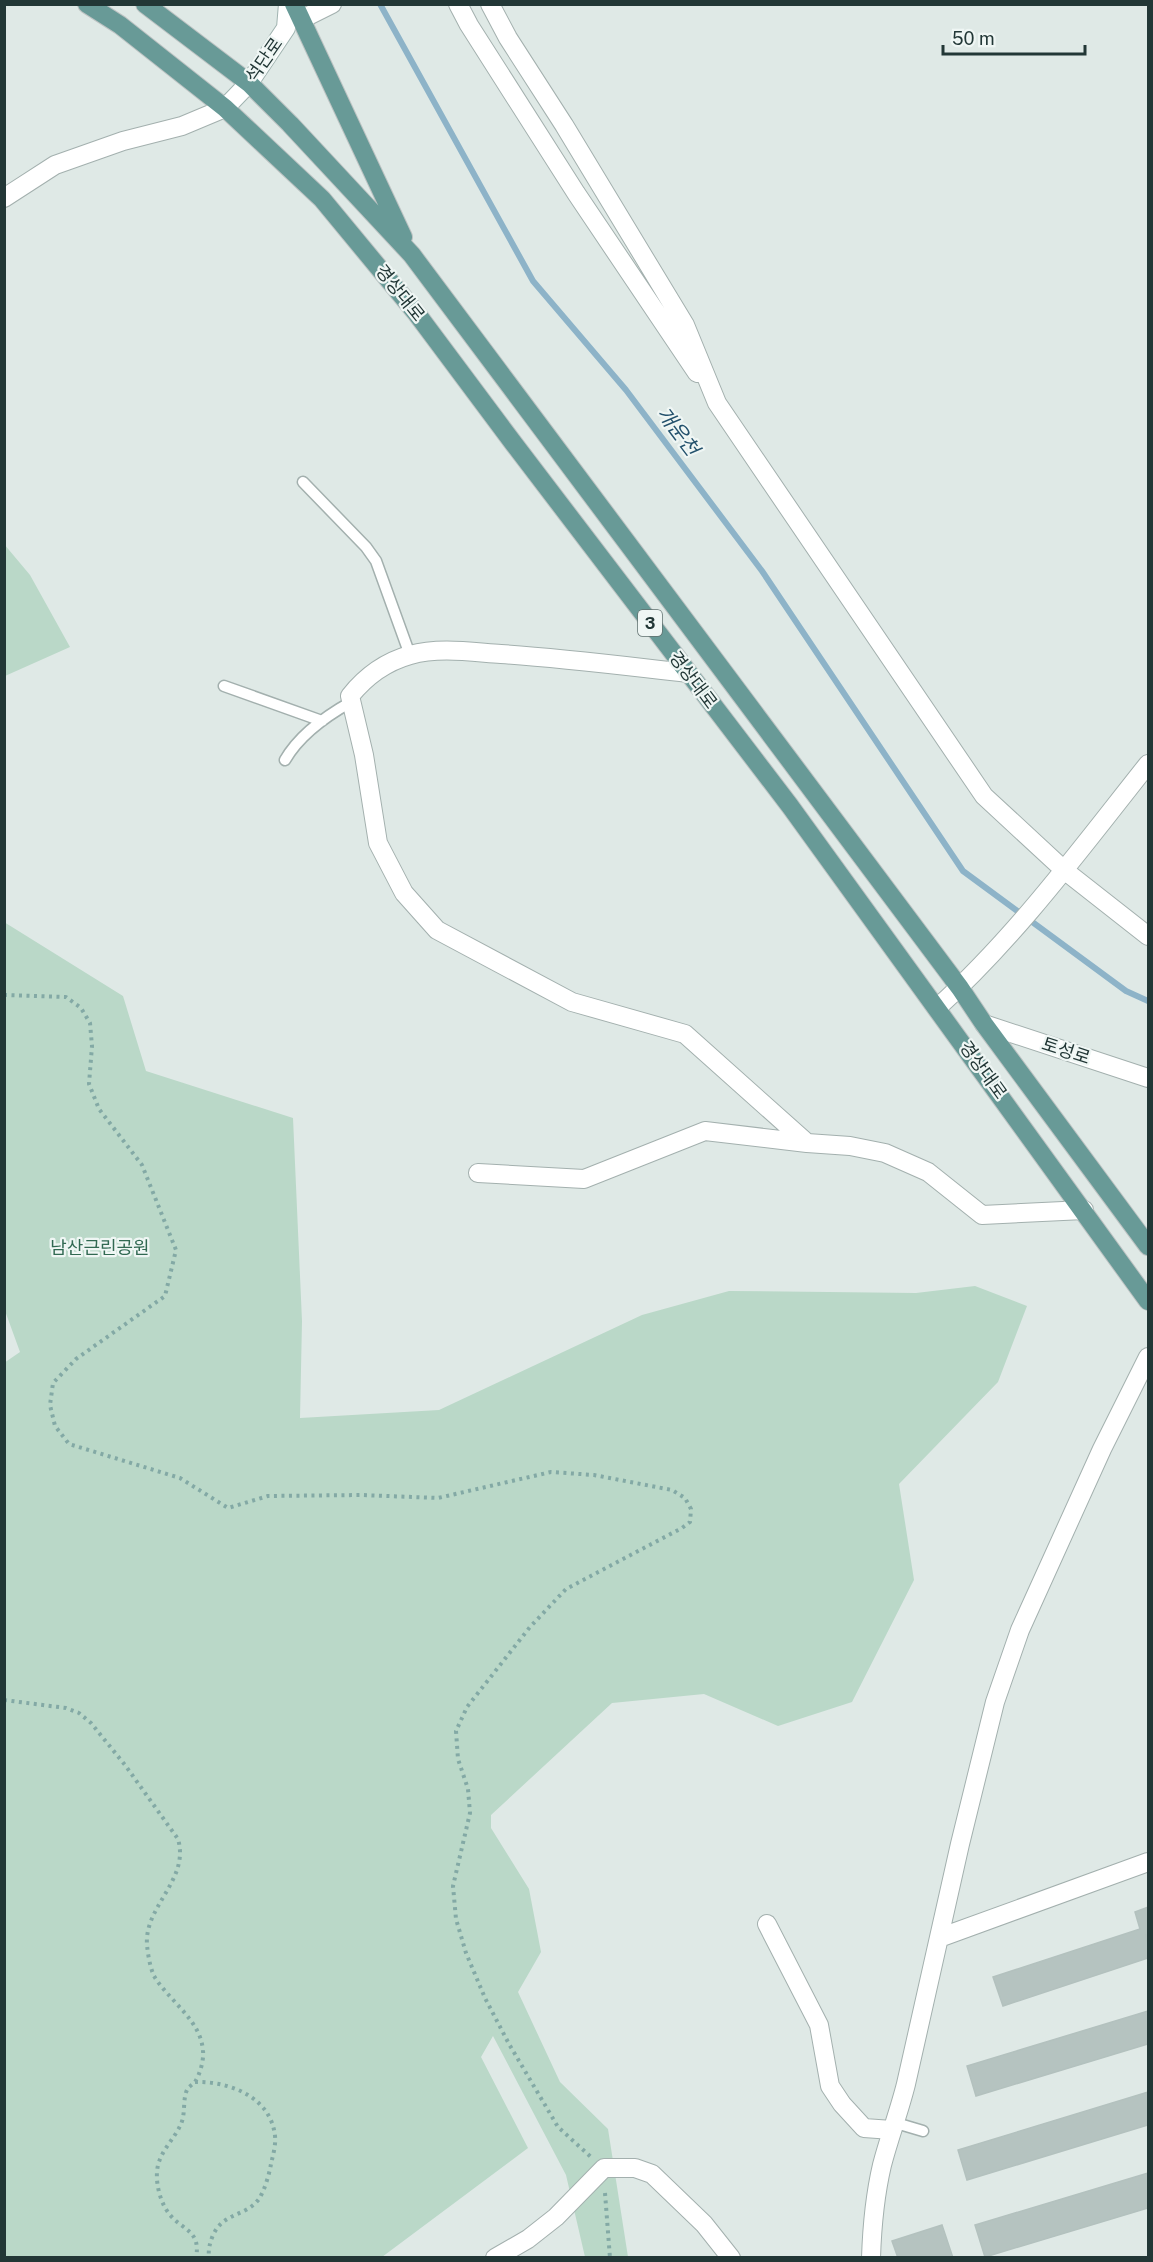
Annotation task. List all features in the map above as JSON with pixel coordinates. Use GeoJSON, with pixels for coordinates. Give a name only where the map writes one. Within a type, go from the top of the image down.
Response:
{"type":"FeatureCollection","features":[{"type":"Feature","properties":{"kind":"main road","name":"경상대로"},"geometry":{"type":"LineString","coordinates":[[87,4],[120,25],[225,108],[322,199],[403,296],[790,806],[1149,1301]]}},
{"type":"Feature","properties":{"kind":"main road","name":"경상대로"},"geometry":{"type":"LineString","coordinates":[[145,4],[249,83],[412,255],[960,988],[984,1024],[1149,1246]]}},
{"type":"Feature","properties":{"kind":"main road"},"geometry":{"type":"LineString","coordinates":[[297,12],[412,255]]}},
{"type":"Feature","properties":{"kind":"street","name":"석단로"},"geometry":{"type":"LineString","coordinates":[[225,108],[249,83],[286,28],[288,4]]}},
{"type":"Feature","properties":{"kind":"street"},"geometry":{"type":"LineString","coordinates":[[297,12],[332,4]]}},
{"type":"Feature","properties":{"kind":"street"},"geometry":{"type":"LineString","coordinates":[[458,4],[576,193],[984,796],[1060,875],[1149,936]]}},
{"type":"Feature","properties":{"kind":"street"},"geometry":{"type":"LineString","coordinates":[[490,4],[508,38],[570,134],[685,325],[717,403]]}},
{"type":"Feature","properties":{"kind":"street"},"geometry":{"type":"LineString","coordinates":[[4,198],[55,165],[123,141],[182,126],[225,108]]}},
{"type":"Feature","properties":{"kind":"street"},"geometry":{"type":"LineString","coordinates":[[687,673],[549,657],[444,650],[410,655],[378,669],[350,696],[364,755],[378,843],[404,893],[436,930],[572,1002],[685,1034],[807,1143]]}},
{"type":"Feature","properties":{"kind":"street"},"geometry":{"type":"LineString","coordinates":[[937,1008],[960,988],[985,961],[1060,875],[1149,764]]}},
{"type":"Feature","properties":{"kind":"street","name":"토성로"},"geometry":{"type":"LineString","coordinates":[[984,1024],[1149,1078]]}},
{"type":"Feature","properties":{"kind":"street"},"geometry":{"type":"LineString","coordinates":[[478,1173],[584,1179],[705,1131],[850,1146],[885,1153],[928,1172],[982,1215],[1084,1210]]}},
{"type":"Feature","properties":{"kind":"street"},"geometry":{"type":"LineString","coordinates":[[871,2258],[872,2227],[882,2166],[894,2126],[994,1702],[1016,1640],[1102,1449],[1149,1358]]}},
{"type":"Feature","properties":{"kind":"street"},"geometry":{"type":"LineString","coordinates":[[939,1938],[1149,1862]]}},
{"type":"Feature","properties":{"kind":"street"},"geometry":{"type":"LineString","coordinates":[[767,1924],[819,2025],[830,2086],[842,2104],[864,2128],[894,2126]]}},
{"type":"Feature","properties":{"kind":"street"},"geometry":{"type":"LineString","coordinates":[[495,2258],[528,2239],[556,2217],[604,2168],[635,2168],[652,2174],[704,2224],[731,2258]]}},
{"type":"Feature","properties":{"kind":"lane"},"geometry":{"type":"LineString","coordinates":[[303,482],[366,546],[376,561],[410,655]]}},
{"type":"Feature","properties":{"kind":"lane"},"geometry":{"type":"LineString","coordinates":[[224,686],[322,721]]}},
{"type":"Feature","properties":{"kind":"lane"},"geometry":{"type":"LineString","coordinates":[[285,760],[293,746],[322,721],[351,702]]}},
{"type":"Feature","properties":{"kind":"lane"},"geometry":{"type":"LineString","coordinates":[[894,2126],[923,2132]]}},
{"type":"Feature","properties":{"kind":"path"},"geometry":{"type":"LineString","coordinates":[[4,995],[66,997],[81,1008],[90,1023],[92,1046],[89,1084],[94,1098],[99,1109],[142,1165],[176,1250],[165,1296],[76,1359],[53,1383],[50,1405],[55,1426],[69,1444],[180,1479],[228,1508],[268,1496],[361,1495],[438,1498],[551,1472],[594,1475],[672,1490],[685,1498],[692,1509],[690,1522],[682,1528],[566,1589],[523,1636],[468,1707],[456,1731],[458,1759],[468,1789],[470,1813],[453,1886],[456,1919],[466,1953],[494,2017],[558,2127],[604,2168],[610,2258]]}},
{"type":"Feature","properties":{"kind":"path"},"geometry":{"type":"LineString","coordinates":[[4,1700],[66,1708],[79,1713],[91,1723],[125,1765],[178,1839],[182,1850],[172,1883],[148,1926],[147,1948],[154,1975],[182,2010],[201,2039],[202,2064],[195,2082],[188,2088],[181,2125],[160,2158],[157,2170],[157,2182],[162,2201],[170,2215],[194,2236],[198,2248],[196,2258]]}},
{"type":"Feature","properties":{"kind":"path"},"geometry":{"type":"LineString","coordinates":[[195,2082],[207,2081],[228,2085],[250,2095],[267,2113],[275,2135],[270,2172],[262,2192],[249,2208],[225,2219],[217,2227],[209,2243],[209,2258]]}},
{"type":"Feature","properties":{"kind":"green space"},"geometry":{"type":"Polygon","coordinates":[[[4,544],[30,575],[70,647],[5,676],[4,544]]]}},
{"type":"Feature","properties":{"kind":"green space","name":"남산근린공원"},"geometry":{"type":"Polygon","coordinates":[[[4,922],[123,996],[146,1071],[293,1118],[302,1321],[300,1418],[439,1410],[642,1315],[729,1291],[916,1293],[975,1286],[1027,1306],[998,1382],[899,1484],[914,1580],[852,1702],[778,1726],[704,1694],[612,1703],[491,1815],[491,1828],[529,1889],[541,1952],[518,1992],[560,2082],[608,2129],[628,2257],[585,2257],[566,2175],[493,2036],[481,2057],[528,2148],[382,2257],[5,2257],[4,1363],[20,1352],[4,1308],[4,922]]]}},
{"type":"Feature","properties":{"kind":"building"},"geometry":{"type":"Polygon","coordinates":[[[1148,1907],[1148,1935],[1146,1935],[1148,1958],[1003,2006],[993,1977],[1140,1929],[1135,1912],[1148,1907]]]}},
{"type":"Feature","properties":{"kind":"building"},"geometry":{"type":"Polygon","coordinates":[[[1148,2011],[1148,2044],[976,2096],[967,2066],[1148,2011]]]}},
{"type":"Feature","properties":{"kind":"building"},"geometry":{"type":"Polygon","coordinates":[[[1148,2092],[1148,2125],[967,2180],[958,2150],[1148,2092]]]}},
{"type":"Feature","properties":{"kind":"building"},"geometry":{"type":"Polygon","coordinates":[[[1148,2173],[1148,2208],[985,2257],[975,2225],[1148,2173]]]}},
{"type":"Feature","properties":{"kind":"building"},"geometry":{"type":"Polygon","coordinates":[[[942,2225],[953,2258],[898,2258],[892,2241],[942,2225]]]}},
{"type":"Feature","properties":{"kind":"waterway","name":"개운천"},"geometry":{"type":"LineString","coordinates":[[380,4],[533,281],[626,390],[762,571],[963,871],[1126,991],[1148,1001]]}}]}
